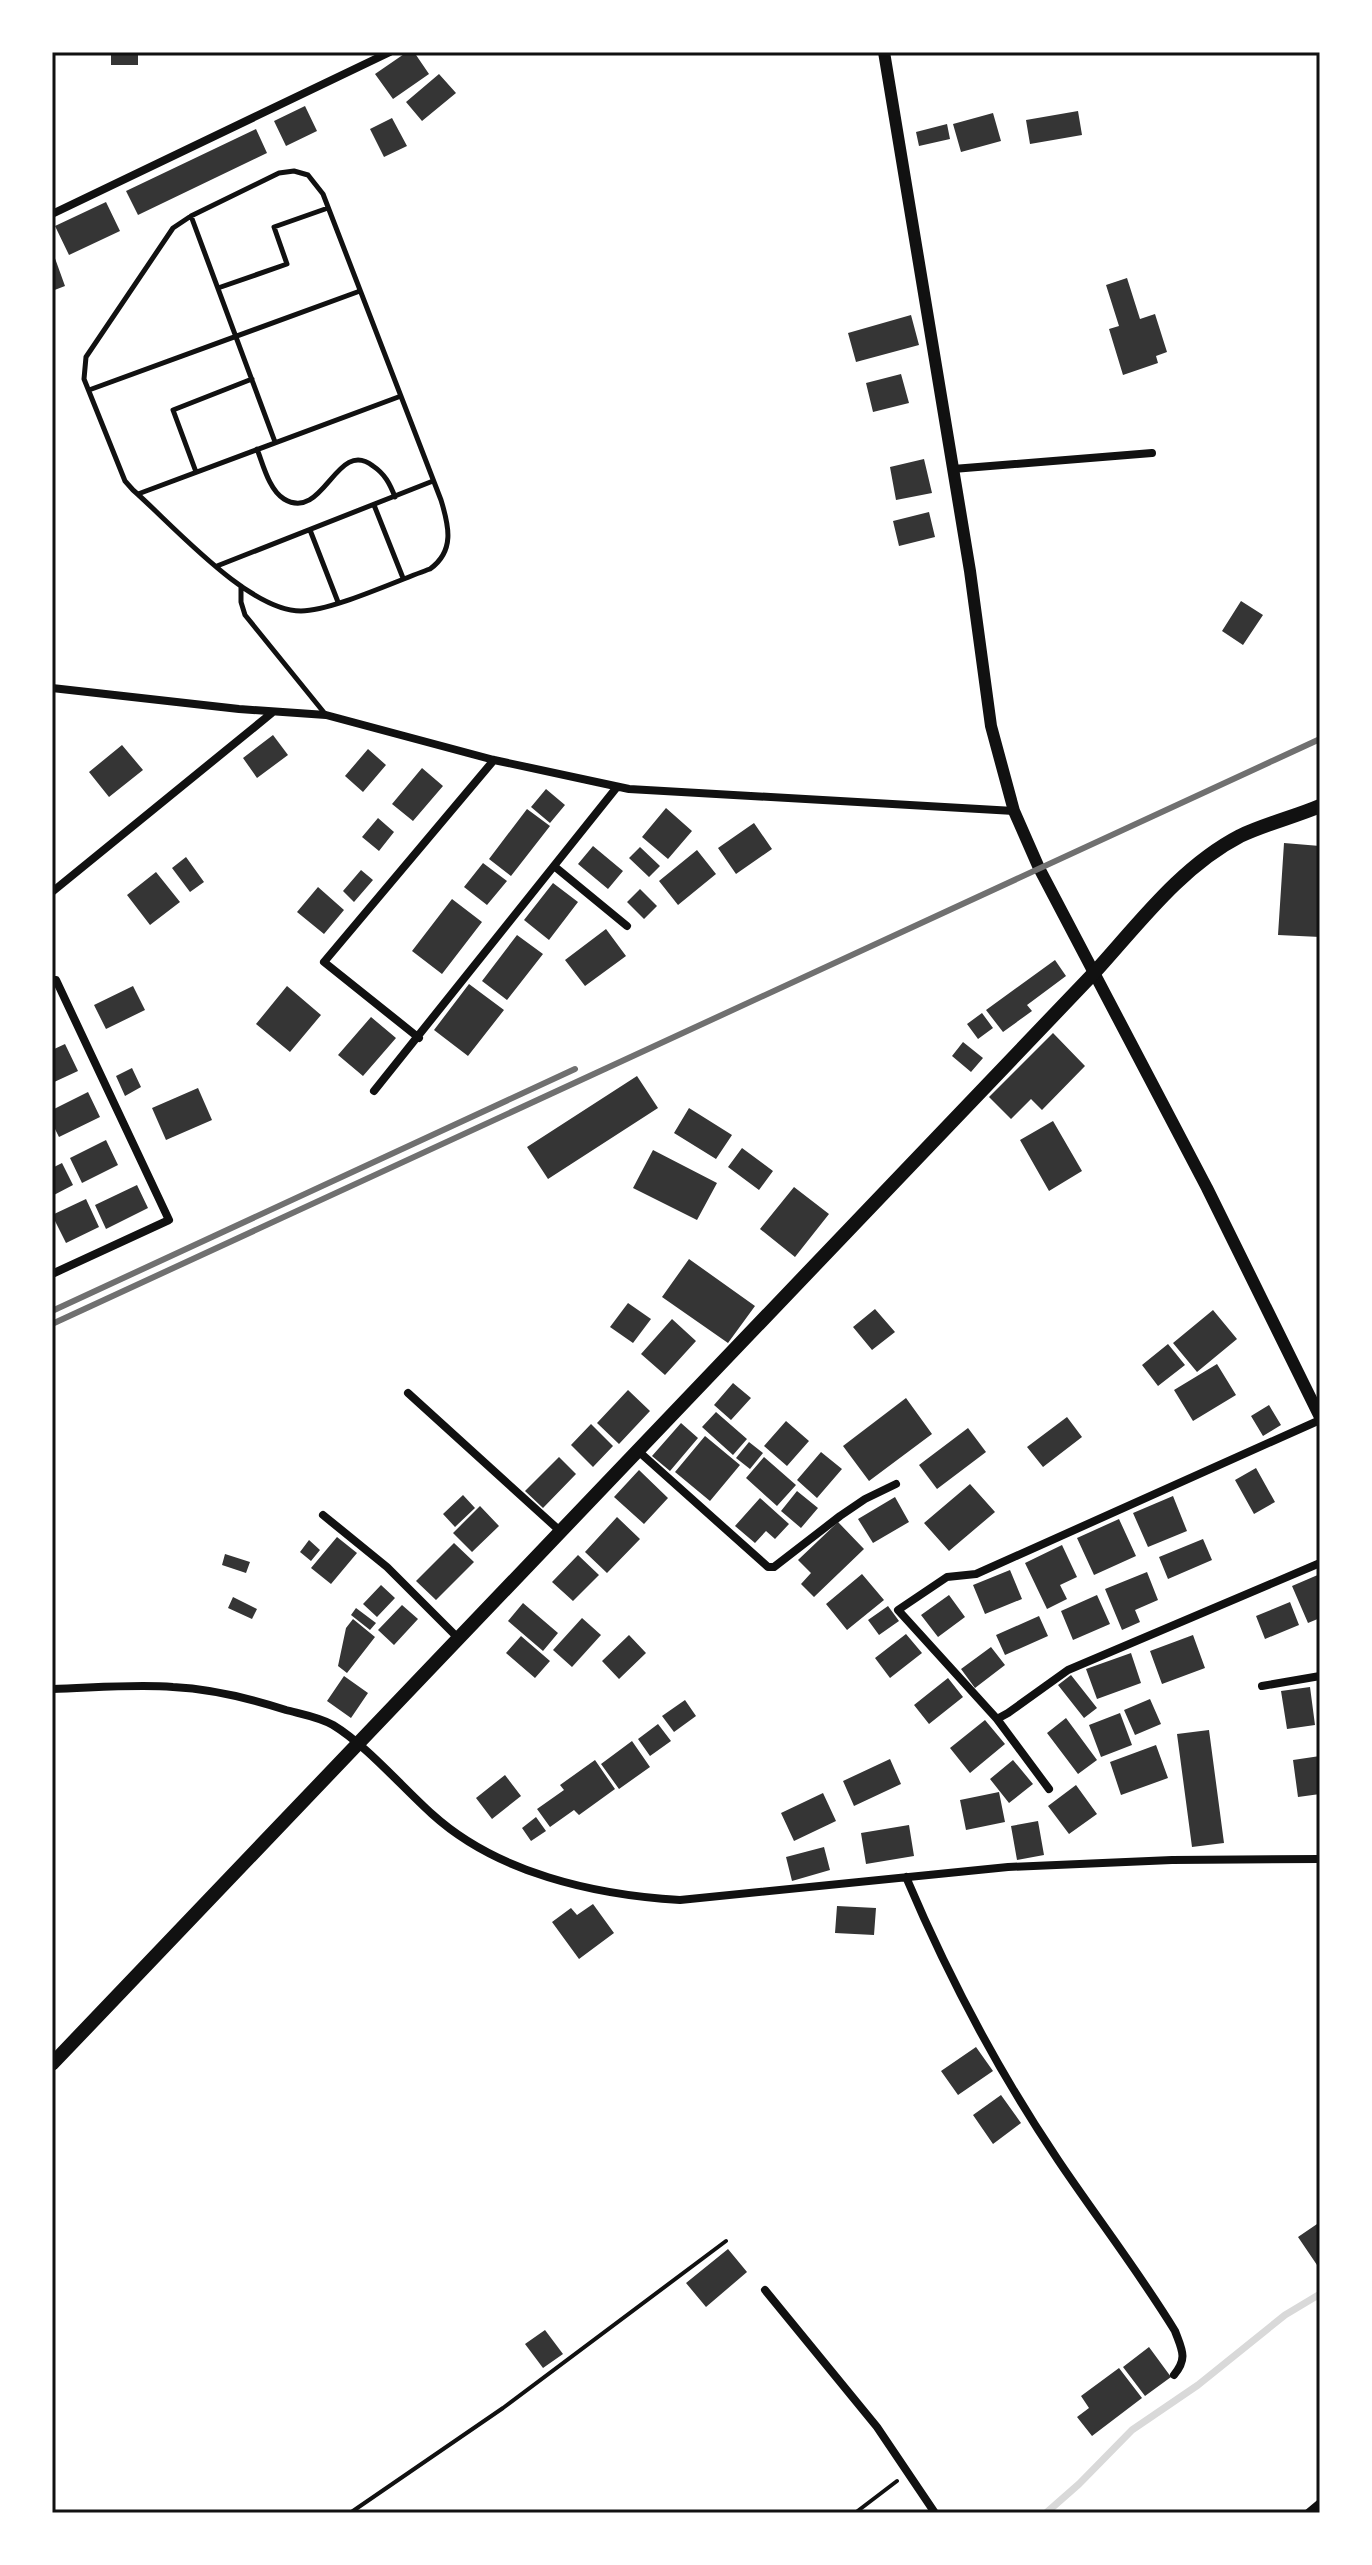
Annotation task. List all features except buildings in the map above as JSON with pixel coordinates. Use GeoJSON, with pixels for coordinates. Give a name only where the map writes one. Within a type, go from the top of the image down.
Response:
{"type":"FeatureCollection","features":[{"type":"Feature","properties":{"kind":"main road"},"geometry":{"type":"LineString","coordinates":[[52,2064],[1182,878],[1212,853],[1241,836],[1313,809]]}},
{"type":"Feature","properties":{"kind":"street"},"geometry":{"type":"LineString","coordinates":[[52,214],[390,52]]}},
{"type":"Feature","properties":{"kind":"street"},"geometry":{"type":"LineString","coordinates":[[884,52],[953,469],[991,726],[1014,811],[1022,834],[1207,1188],[1320,1419],[976,1574],[947,1577],[898,1610],[997,1719],[1049,1789]]}},
{"type":"Feature","properties":{"kind":"street"},"geometry":{"type":"LineString","coordinates":[[953,469],[1152,453]]}},
{"type":"Feature","properties":{"kind":"street"},"geometry":{"type":"LineString","coordinates":[[52,688],[326,715],[494,760],[617,787],[1014,811]]}},
{"type":"Feature","properties":{"kind":"street"},"geometry":{"type":"LineString","coordinates":[[52,892],[273,712]]}},
{"type":"Feature","properties":{"kind":"street"},"geometry":{"type":"LineString","coordinates":[[419,1038],[324,962],[494,760]]}},
{"type":"Feature","properties":{"kind":"street"},"geometry":{"type":"LineString","coordinates":[[374,1091],[617,787]]}},
{"type":"Feature","properties":{"kind":"street"},"geometry":{"type":"LineString","coordinates":[[1313,809],[1320,820]]}},
{"type":"Feature","properties":{"kind":"street"},"geometry":{"type":"LineString","coordinates":[[554,866],[627,926]]}},
{"type":"Feature","properties":{"kind":"street"},"geometry":{"type":"LineString","coordinates":[[52,981],[56,980],[169,1220],[52,1274]]}},
{"type":"Feature","properties":{"kind":"street"},"geometry":{"type":"LineString","coordinates":[[408,1393],[560,1531]]}},
{"type":"Feature","properties":{"kind":"street"},"geometry":{"type":"LineString","coordinates":[[637,1450],[768,1567],[774,1567],[865,1499],[896,1484]]}},
{"type":"Feature","properties":{"kind":"street"},"geometry":{"type":"LineString","coordinates":[[323,1515],[387,1567],[459,1639]]}},
{"type":"Feature","properties":{"kind":"street"},"geometry":{"type":"LineString","coordinates":[[997,1719],[1068,1670],[1320,1563]]}},
{"type":"Feature","properties":{"kind":"street"},"geometry":{"type":"LineString","coordinates":[[1262,1686],[1320,1676]]}},
{"type":"Feature","properties":{"kind":"street"},"geometry":{"type":"LineString","coordinates":[[52,1689],[172,1687],[210,1691],[250,1699],[332,1724],[435,1817],[473,1846],[515,1866],[638,1898],[680,1900],[1008,1867],[1172,1860],[1320,1859]]}},
{"type":"Feature","properties":{"kind":"street"},"geometry":{"type":"LineString","coordinates":[[906,1877],[940,1958],[1015,2092],[1175,2331],[1183,2351],[1182,2363],[1174,2375]]}},
{"type":"Feature","properties":{"kind":"street"},"geometry":{"type":"LineString","coordinates":[[765,2290],[877,2427],[935,2513]]}},
{"type":"Feature","properties":{"kind":"street"},"geometry":{"type":"LineString","coordinates":[[1308,2513],[1320,2503]]}},
{"type":"Feature","properties":{"kind":"lane"},"geometry":{"type":"LineString","coordinates":[[294,171],[308,175],[317,184],[328,208],[446,516],[448,546],[439,562],[430,569],[338,602],[302,611],[285,610],[241,586],[216,566],[125,481],[84,379],[86,357],[173,228],[191,216],[279,173],[294,171]]}},
{"type":"Feature","properties":{"kind":"lane"},"geometry":{"type":"LineString","coordinates":[[218,288],[287,264],[274,227],[328,208]]}},
{"type":"Feature","properties":{"kind":"lane"},"geometry":{"type":"LineString","coordinates":[[191,216],[275,442]]}},
{"type":"Feature","properties":{"kind":"lane"},"geometry":{"type":"LineString","coordinates":[[89,390],[360,291]]}},
{"type":"Feature","properties":{"kind":"lane"},"geometry":{"type":"LineString","coordinates":[[196,472],[173,410],[252,379]]}},
{"type":"Feature","properties":{"kind":"lane"},"geometry":{"type":"LineString","coordinates":[[138,494],[401,396]]}},
{"type":"Feature","properties":{"kind":"lane"},"geometry":{"type":"LineString","coordinates":[[257,449],[271,483],[284,499],[302,502],[312,498],[344,465],[356,459],[370,463],[381,472],[389,481],[395,497]]}},
{"type":"Feature","properties":{"kind":"lane"},"geometry":{"type":"LineString","coordinates":[[216,566],[433,481]]}},
{"type":"Feature","properties":{"kind":"lane"},"geometry":{"type":"LineString","coordinates":[[374,505],[403,578]]}},
{"type":"Feature","properties":{"kind":"lane"},"geometry":{"type":"LineString","coordinates":[[310,530],[338,602]]}},
{"type":"Feature","properties":{"kind":"lane"},"geometry":{"type":"LineString","coordinates":[[241,586],[245,615],[326,715]]}},
{"type":"Feature","properties":{"kind":"path"},"geometry":{"type":"LineString","coordinates":[[350,2513],[503,2408],[726,2241]]}},
{"type":"Feature","properties":{"kind":"path"},"geometry":{"type":"LineString","coordinates":[[855,2513],[908,2472]]}},
{"type":"Feature","properties":{"kind":"waterway"},"geometry":{"type":"LineString","coordinates":[[1046,2513],[1132,2430],[1198,2385],[1285,2315],[1320,2294]]}},
{"type":"Feature","properties":{"kind":"railway"},"geometry":{"type":"LineString","coordinates":[[52,1324],[1320,739]]}},
{"type":"Feature","properties":{"kind":"railway"},"geometry":{"type":"LineString","coordinates":[[52,1311],[575,1069]]}}]}
